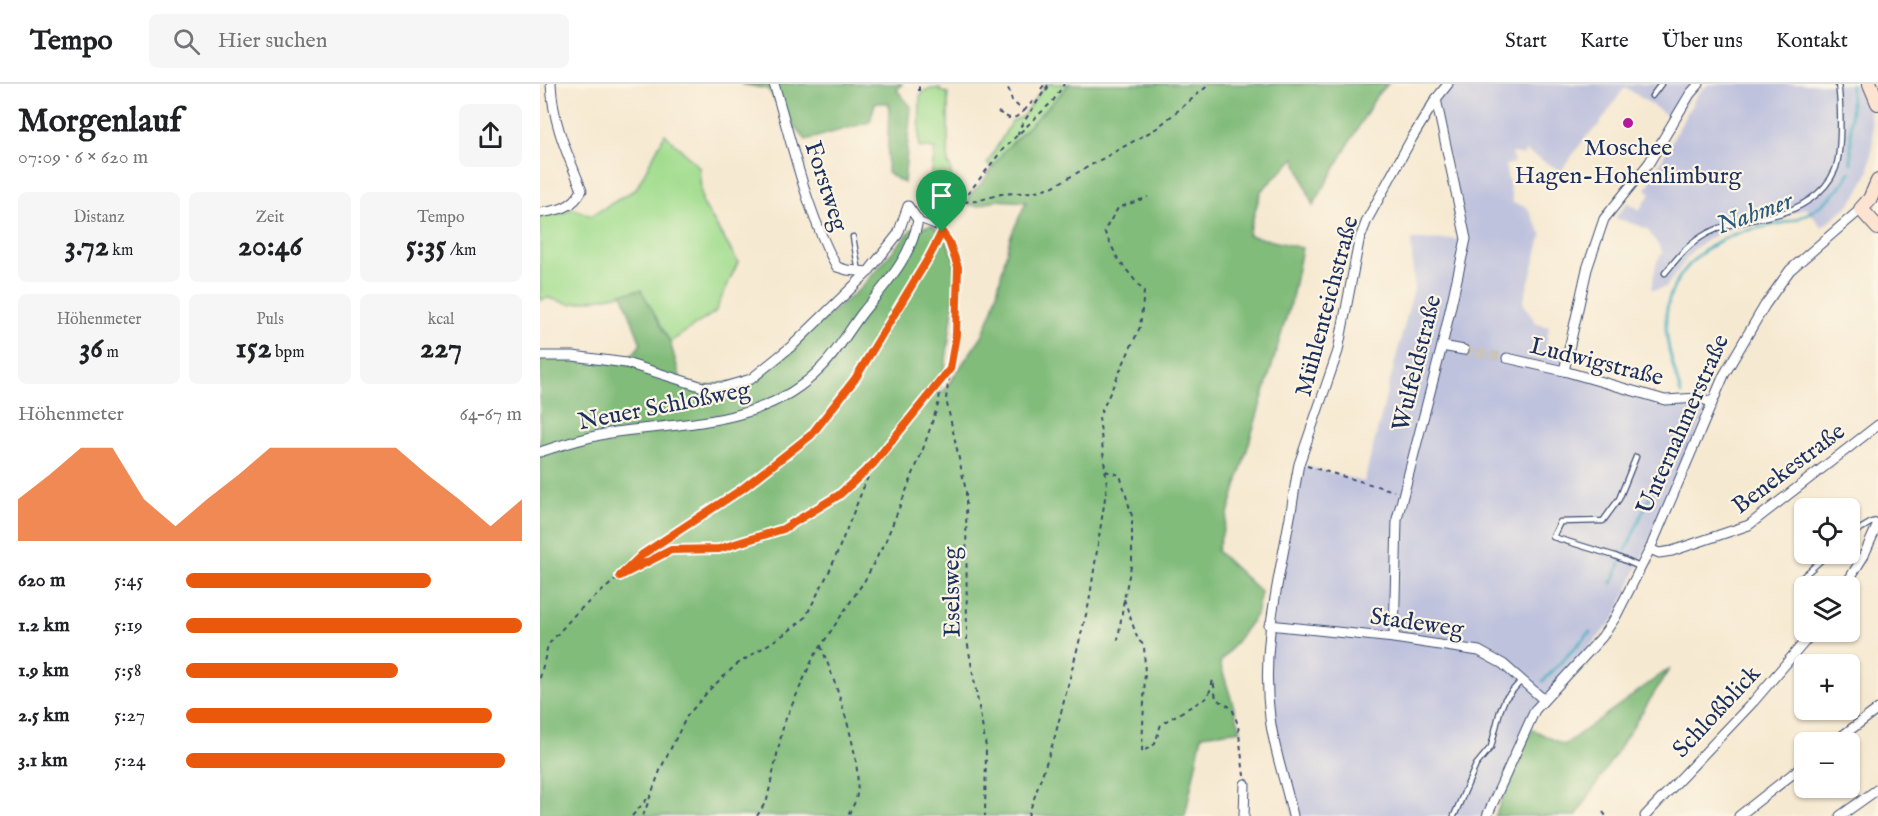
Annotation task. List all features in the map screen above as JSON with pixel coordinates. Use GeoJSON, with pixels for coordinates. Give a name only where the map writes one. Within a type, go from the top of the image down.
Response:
{"type":"FeatureCollection","features":[{"type":"Feature","properties":{"kind":"street"},"geometry":{"type":"LineString","coordinates":[[540,213],[562,209],[577,201],[582,190],[552,111],[551,84]]}},
{"type":"Feature","properties":{"kind":"street","name":"Forstweg"},"geometry":{"type":"LineString","coordinates":[[774,84],[810,202],[829,253],[837,267],[863,272]]}},
{"type":"Feature","properties":{"kind":"street","name":"Mühlenteichstraße"},"geometry":{"type":"LineString","coordinates":[[1293,816],[1270,718],[1269,625],[1299,464],[1338,351],[1359,241],[1378,196],[1436,99],[1448,84]]}},
{"type":"Feature","properties":{"kind":"street"},"geometry":{"type":"LineString","coordinates":[[1564,371],[1587,269],[1604,219],[1649,163],[1690,94],[1699,84]]}},
{"type":"Feature","properties":{"kind":"street"},"geometry":{"type":"LineString","coordinates":[[1873,85],[1878,103]]}},
{"type":"Feature","properties":{"kind":"street","name":"Wulfeldstraße"},"geometry":{"type":"LineString","coordinates":[[1394,638],[1395,536],[1403,494],[1442,346],[1466,239],[1436,99]]}},
{"type":"Feature","properties":{"kind":"street","name":"Unternahmerstraße"},"geometry":{"type":"LineString","coordinates":[[1487,816],[1535,710],[1602,637],[1615,618],[1642,568],[1724,375],[1781,281],[1861,209],[1870,199],[1878,181]]}},
{"type":"Feature","properties":{"kind":"street"},"geometry":{"type":"LineString","coordinates":[[540,356],[573,356],[626,363],[703,387],[724,387],[751,379],[793,345],[898,234],[908,206]]}},
{"type":"Feature","properties":{"kind":"street"},"geometry":{"type":"LineString","coordinates":[[908,206],[918,220]]}},
{"type":"Feature","properties":{"kind":"street"},"geometry":{"type":"LineString","coordinates":[[1861,209],[1878,228]]}},
{"type":"Feature","properties":{"kind":"street","name":"Neuer Schloßweg"},"geometry":{"type":"LineString","coordinates":[[540,452],[622,431],[669,427],[742,415],[779,400],[822,367],[899,267],[916,233],[918,220]]}},
{"type":"Feature","properties":{"kind":"street"},"geometry":{"type":"LineString","coordinates":[[1442,346],[1464,350]]}},
{"type":"Feature","properties":{"kind":"street","name":"Ludwigstraße"},"geometry":{"type":"LineString","coordinates":[[1507,358],[1564,371],[1665,400],[1699,398],[1711,402]]}},
{"type":"Feature","properties":{"kind":"street","name":"Benekestraße"},"geometry":{"type":"LineString","coordinates":[[1650,549],[1659,553],[1672,551],[1749,525],[1878,425]]}},
{"type":"Feature","properties":{"kind":"street"},"geometry":{"type":"LineString","coordinates":[[1850,576],[1878,523]]}},
{"type":"Feature","properties":{"kind":"street","name":"Stadeweg"},"geometry":{"type":"LineString","coordinates":[[1269,625],[1394,638],[1479,651],[1503,664],[1543,699]]}},
{"type":"Feature","properties":{"kind":"street","name":"Schloßblick"},"geometry":{"type":"LineString","coordinates":[[1645,816],[1754,701],[1804,642]]}},
{"type":"Feature","properties":{"kind":"street"},"geometry":{"type":"LineString","coordinates":[[1847,732],[1878,709]]}},
{"type":"Feature","properties":{"kind":"street"},"geometry":{"type":"LineString","coordinates":[[1739,816],[1794,773]]}},
{"type":"Feature","properties":{"kind":"street"},"geometry":{"type":"LineString","coordinates":[[1244,816],[1245,783]]}},
{"type":"Feature","properties":{"kind":"street"},"geometry":{"type":"LineString","coordinates":[[1840,816],[1878,789]]}},
{"type":"Feature","properties":{"kind":"lane"},"geometry":{"type":"LineString","coordinates":[[1652,96],[1661,84]]}},
{"type":"Feature","properties":{"kind":"lane"},"geometry":{"type":"LineString","coordinates":[[1665,273],[1689,244],[1710,232],[1735,223],[1798,208],[1822,189],[1835,170],[1841,100],[1838,84]]}},
{"type":"Feature","properties":{"kind":"lane"},"geometry":{"type":"LineString","coordinates":[[918,220],[942,232],[949,242],[958,267],[956,335]]}},
{"type":"Feature","properties":{"kind":"lane"},"geometry":{"type":"LineString","coordinates":[[853,237],[863,272]]}},
{"type":"Feature","properties":{"kind":"lane"},"geometry":{"type":"LineString","coordinates":[[1636,457],[1619,499],[1603,521],[1560,522],[1553,537],[1615,556],[1642,568]]}},
{"type":"Feature","properties":{"kind":"lane"},"geometry":{"type":"LineString","coordinates":[[1860,529],[1872,522],[1878,523]]}},
{"type":"Feature","properties":{"kind":"lane"},"geometry":{"type":"LineString","coordinates":[[1804,576],[1817,564]]}},
{"type":"Feature","properties":{"kind":"lane"},"geometry":{"type":"LineString","coordinates":[[1454,816],[1476,765],[1491,747],[1505,699],[1522,680]]}},
{"type":"Feature","properties":{"kind":"path"},"geometry":{"type":"LineString","coordinates":[[919,84],[919,91]]}},
{"type":"Feature","properties":{"kind":"path"},"geometry":{"type":"LineString","coordinates":[[1041,89],[1045,84]]}},
{"type":"Feature","properties":{"kind":"path"},"geometry":{"type":"LineString","coordinates":[[1017,136],[1019,129],[1051,84]]}},
{"type":"Feature","properties":{"kind":"path"},"geometry":{"type":"LineString","coordinates":[[961,202],[1004,148],[1053,101],[1064,84]]}},
{"type":"Feature","properties":{"kind":"path"},"geometry":{"type":"LineString","coordinates":[[908,206],[977,201],[1001,194],[1032,192],[1052,187],[1157,128],[1210,84]]}},
{"type":"Feature","properties":{"kind":"path"},"geometry":{"type":"LineString","coordinates":[[1005,86],[1009,90],[1012,101],[1024,111]]}},
{"type":"Feature","properties":{"kind":"path"},"geometry":{"type":"LineString","coordinates":[[998,112],[1009,118],[1016,117],[1033,101]]}},
{"type":"Feature","properties":{"kind":"path"},"geometry":{"type":"LineString","coordinates":[[1028,816],[1054,740],[1089,603],[1107,484],[1099,417],[1140,327],[1144,292],[1118,259],[1104,231],[1118,208],[1148,197]]}},
{"type":"Feature","properties":{"kind":"path"},"geometry":{"type":"LineString","coordinates":[[540,678],[548,645],[577,612],[643,554],[742,489],[811,435],[855,379],[942,232]]}},
{"type":"Feature","properties":{"kind":"path","name":"Eselsweg"},"geometry":{"type":"LineString","coordinates":[[956,335],[946,399],[966,491],[967,640],[986,747],[985,816]]}},
{"type":"Feature","properties":{"kind":"path"},"geometry":{"type":"LineString","coordinates":[[620,576],[671,550],[719,549],[783,529],[839,495],[873,464],[950,369]]}},
{"type":"Feature","properties":{"kind":"path"},"geometry":{"type":"LineString","coordinates":[[758,816],[768,800],[784,723],[813,658],[865,580],[886,540],[922,452],[939,402],[941,379]]}},
{"type":"Feature","properties":{"kind":"path"},"geometry":{"type":"LineString","coordinates":[[643,816],[673,743],[687,716],[736,665],[805,618],[831,568],[873,464]]}},
{"type":"Feature","properties":{"kind":"path"},"geometry":{"type":"LineString","coordinates":[[1299,464],[1403,494]]}},
{"type":"Feature","properties":{"kind":"path"},"geometry":{"type":"LineString","coordinates":[[1105,471],[1120,475],[1132,516],[1132,562],[1118,640]]}},
{"type":"Feature","properties":{"kind":"path"},"geometry":{"type":"LineString","coordinates":[[1124,598],[1138,640],[1144,645],[1146,677],[1142,752],[1155,744],[1161,724],[1208,698],[1213,680],[1216,699],[1232,708],[1238,725],[1245,783]]}},
{"type":"Feature","properties":{"kind":"path"},"geometry":{"type":"LineString","coordinates":[[821,646],[839,694],[857,770],[856,799],[848,816]]}},
{"type":"Feature","properties":{"kind":"path"},"geometry":{"type":"LineString","coordinates":[[632,816],[650,796]]}},
{"type":"Feature","properties":{"kind":"path"},"geometry":{"type":"LineString","coordinates":[[1604,812],[1606,816]]}},
{"type":"Feature","properties":{"kind":"shaded area"},"geometry":{"type":"Polygon","coordinates":[[[1448,84],[1699,84],[1674,120],[1625,87],[1598,126],[1585,138],[1561,171],[1525,151],[1524,155],[1512,153],[1514,163],[1505,165],[1513,203],[1527,207],[1542,234],[1523,303],[1537,324],[1549,327],[1546,344],[1569,348],[1565,371],[1665,400],[1711,402],[1615,618],[1543,699],[1487,816],[1293,816],[1275,741],[1268,653],[1299,464],[1364,482],[1414,288],[1411,240],[1466,239],[1436,99],[1448,84]]]}},
{"type":"Feature","properties":{"kind":"shaded area"},"geometry":{"type":"Polygon","coordinates":[[[1709,84],[1860,84],[1864,89],[1872,125],[1873,139],[1869,171],[1850,204],[1822,227],[1806,208],[1777,219],[1736,226],[1713,236],[1694,249],[1666,287],[1651,289],[1657,261],[1663,252],[1648,230],[1615,218],[1628,202],[1639,210],[1651,193],[1646,189],[1698,93],[1709,84]]]}},
{"type":"Feature","properties":{"kind":"green space"},"geometry":{"type":"Polygon","coordinates":[[[740,84],[902,84],[897,90],[911,107],[904,183],[887,173],[889,103],[875,103],[870,122],[806,140],[788,119],[768,89],[740,84]]]}},
{"type":"Feature","properties":{"kind":"green space"},"geometry":{"type":"Polygon","coordinates":[[[1046,84],[1069,84],[993,167],[987,164],[1012,121],[1022,117],[1046,84]]]}},
{"type":"Feature","properties":{"kind":"green space"},"geometry":{"type":"Polygon","coordinates":[[[1069,84],[1388,84],[1377,95],[1313,206],[1295,158],[1261,191],[1248,235],[1302,248],[1292,298],[1217,551],[1261,592],[1256,615],[1220,663],[1241,730],[1202,735],[1185,816],[540,816],[540,356],[626,363],[641,344],[622,293],[641,290],[670,342],[681,380],[703,387],[751,379],[861,288],[912,229],[932,225],[945,237],[954,257],[957,278],[945,368],[936,389],[943,392],[982,336],[993,309],[1010,238],[1026,202],[996,200],[977,206],[965,204],[1005,150],[1069,84]]]}},
{"type":"Feature","properties":{"kind":"green space"},"geometry":{"type":"Polygon","coordinates":[[[940,88],[940,91],[948,93],[948,165],[950,165],[953,188],[930,186],[935,149],[919,147],[920,96],[926,90],[940,88]]]}},
{"type":"Feature","properties":{"kind":"green space"},"geometry":{"type":"Polygon","coordinates":[[[665,134],[699,167],[702,202],[738,262],[715,312],[670,342],[641,290],[571,304],[548,298],[540,300],[540,216],[563,213],[572,208],[591,216],[636,189],[665,134]]]}},
{"type":"Feature","properties":{"kind":"green space"},"geometry":{"type":"Polygon","coordinates":[[[1670,668],[1576,816],[1495,816],[1532,729],[1564,745],[1670,668]]]}},
{"type":"Feature","properties":{"kind":"waterway","name":"Nahmer"},"geometry":{"type":"LineString","coordinates":[[1851,84],[1851,163]]}},
{"type":"Feature","properties":{"kind":"waterway","name":"Nahmer"},"geometry":{"type":"LineString","coordinates":[[1681,394],[1669,350],[1666,323],[1671,293],[1687,267],[1711,246],[1724,239],[1743,231],[1793,220],[1813,211],[1838,190],[1850,172]]}},
{"type":"Feature","properties":{"kind":"waterway","name":"Nahmer"},"geometry":{"type":"LineString","coordinates":[[1626,550],[1679,437]]}},
{"type":"Feature","properties":{"kind":"waterway","name":"Nahmer"},"geometry":{"type":"LineString","coordinates":[[1612,583],[1620,564]]}},
{"type":"Feature","properties":{"kind":"waterway","name":"Nahmer"},"geometry":{"type":"LineString","coordinates":[[1543,681],[1590,632]]}},
{"type":"Feature","properties":{"kind":"tunnel"},"geometry":{"type":"LineString","coordinates":[[1464,350],[1507,358]]}},
{"type":"Feature","properties":{"kind":"place","name":"Moschee Hagen-Hohenlimburg"},"geometry":{"type":"Point","coordinates":[1628,123]}},
{"type":"Feature","properties":{"kind":"route"},"geometry":{"type":"LineString","coordinates":[[942,232],[949,242],[958,267],[956,335],[950,369],[873,464],[839,495],[783,529],[719,549],[671,550],[620,576],[643,554],[742,489],[811,435],[855,379],[942,232]]}}]}
